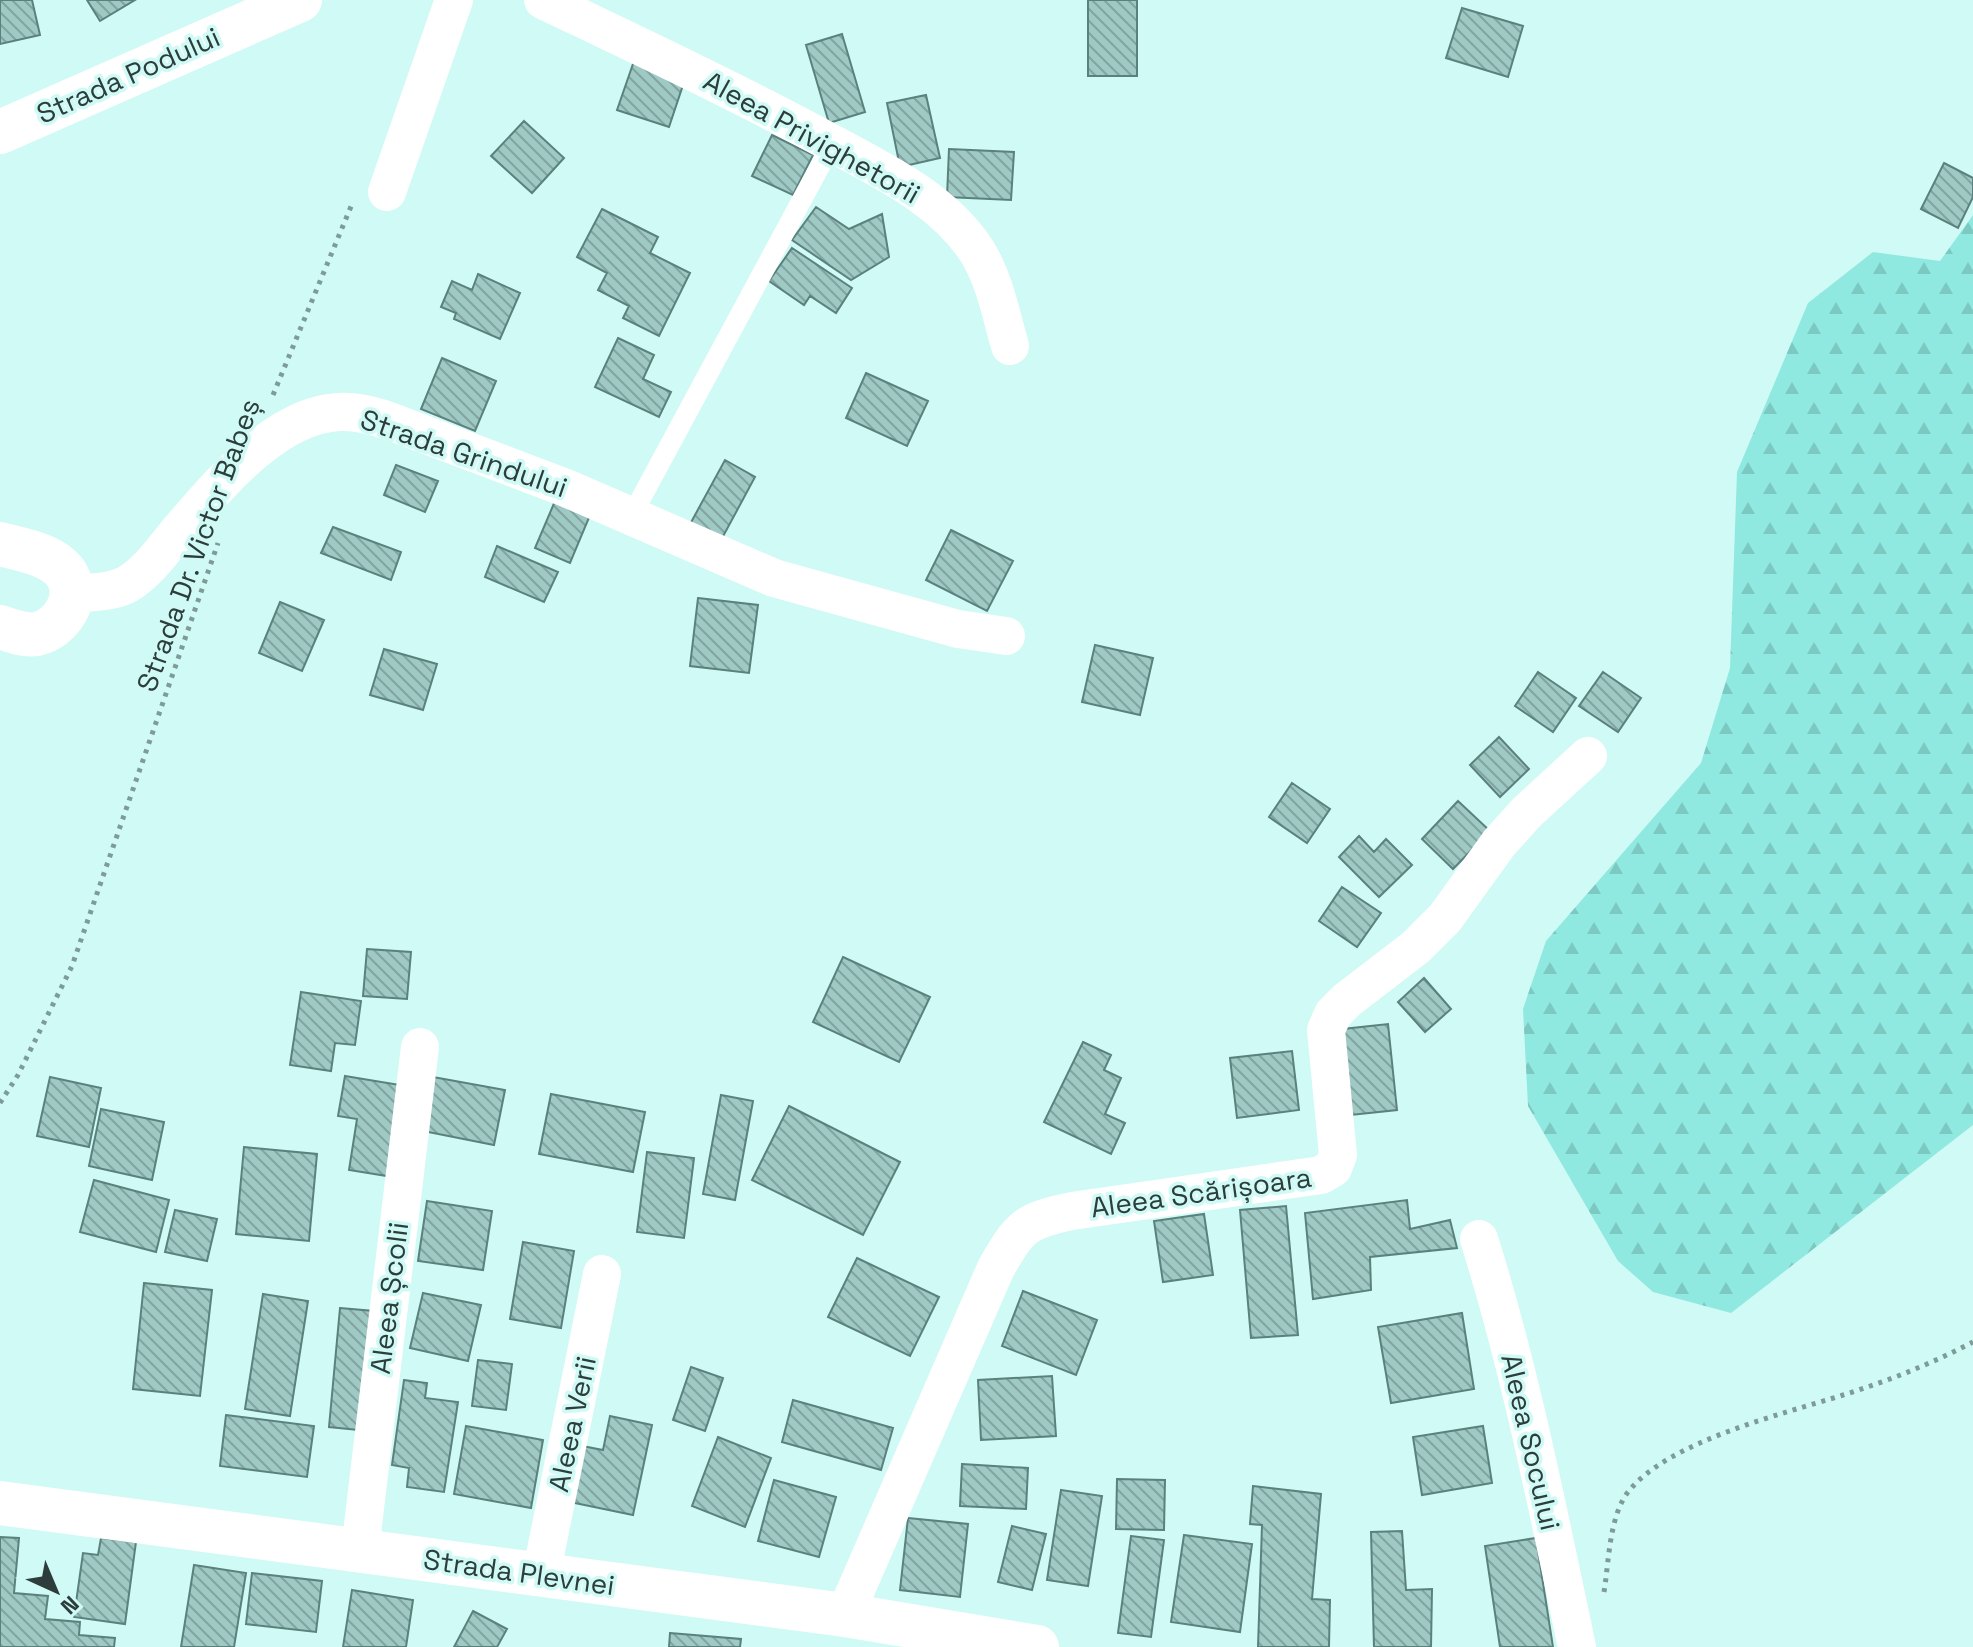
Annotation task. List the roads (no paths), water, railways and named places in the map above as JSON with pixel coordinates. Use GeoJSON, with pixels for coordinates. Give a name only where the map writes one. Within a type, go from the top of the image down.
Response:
{"type":"FeatureCollection","features":[{"type":"Feature","properties":{"kind":"main road","name":"Strada Podului"},"geometry":{"type":"LineString","coordinates":[[0,132],[300,0]]}},
{"type":"Feature","properties":{"kind":"main road"},"geometry":{"type":"LineString","coordinates":[[0,544],[37,554],[52,562],[67,575],[72,594],[68,610],[56,624],[37,634],[0,627]]}},
{"type":"Feature","properties":{"kind":"main road","name":"Strada Plevnei"},"geometry":{"type":"LineString","coordinates":[[0,1503],[541,1575],[838,1631],[1037,1647]]}},
{"type":"Feature","properties":{"kind":"street"},"geometry":{"type":"LineString","coordinates":[[372,192],[454,0]]}},
{"type":"Feature","properties":{"kind":"street","name":"Aleea Privighetorii"},"geometry":{"type":"LineString","coordinates":[[543,0],[740,93],[890,176],[920,196],[958,228],[978,253],[990,278],[1010,346]]}},
{"type":"Feature","properties":{"kind":"street","name":"Strada Grindului"},"geometry":{"type":"LineString","coordinates":[[72,594],[129,584],[248,458],[304,420],[337,412],[366,413],[566,488],[774,578],[958,629],[1006,636]]}},
{"type":"Feature","properties":{"kind":"street","name":"Aleea Scărișoara"},"geometry":{"type":"LineString","coordinates":[[838,1631],[996,1268],[1013,1239],[1036,1218],[1328,1173],[1338,1155],[1326,1030],[1333,1014],[1416,947],[1445,918],[1499,843],[1527,812],[1588,756]]}},
{"type":"Feature","properties":{"kind":"street","name":"Aleea Școlii"},"geometry":{"type":"LineString","coordinates":[[360,1550],[420,1047]]}},
{"type":"Feature","properties":{"kind":"street","name":"Aleea Socului"},"geometry":{"type":"LineString","coordinates":[[1479,1239],[1491,1274],[1543,1486],[1577,1647]]}},
{"type":"Feature","properties":{"kind":"street","name":"Aleea Verii"},"geometry":{"type":"LineString","coordinates":[[541,1575],[602,1274]]}},
{"type":"Feature","properties":{"kind":"lane"},"geometry":{"type":"LineString","coordinates":[[632,515],[832,144]]}}]}
